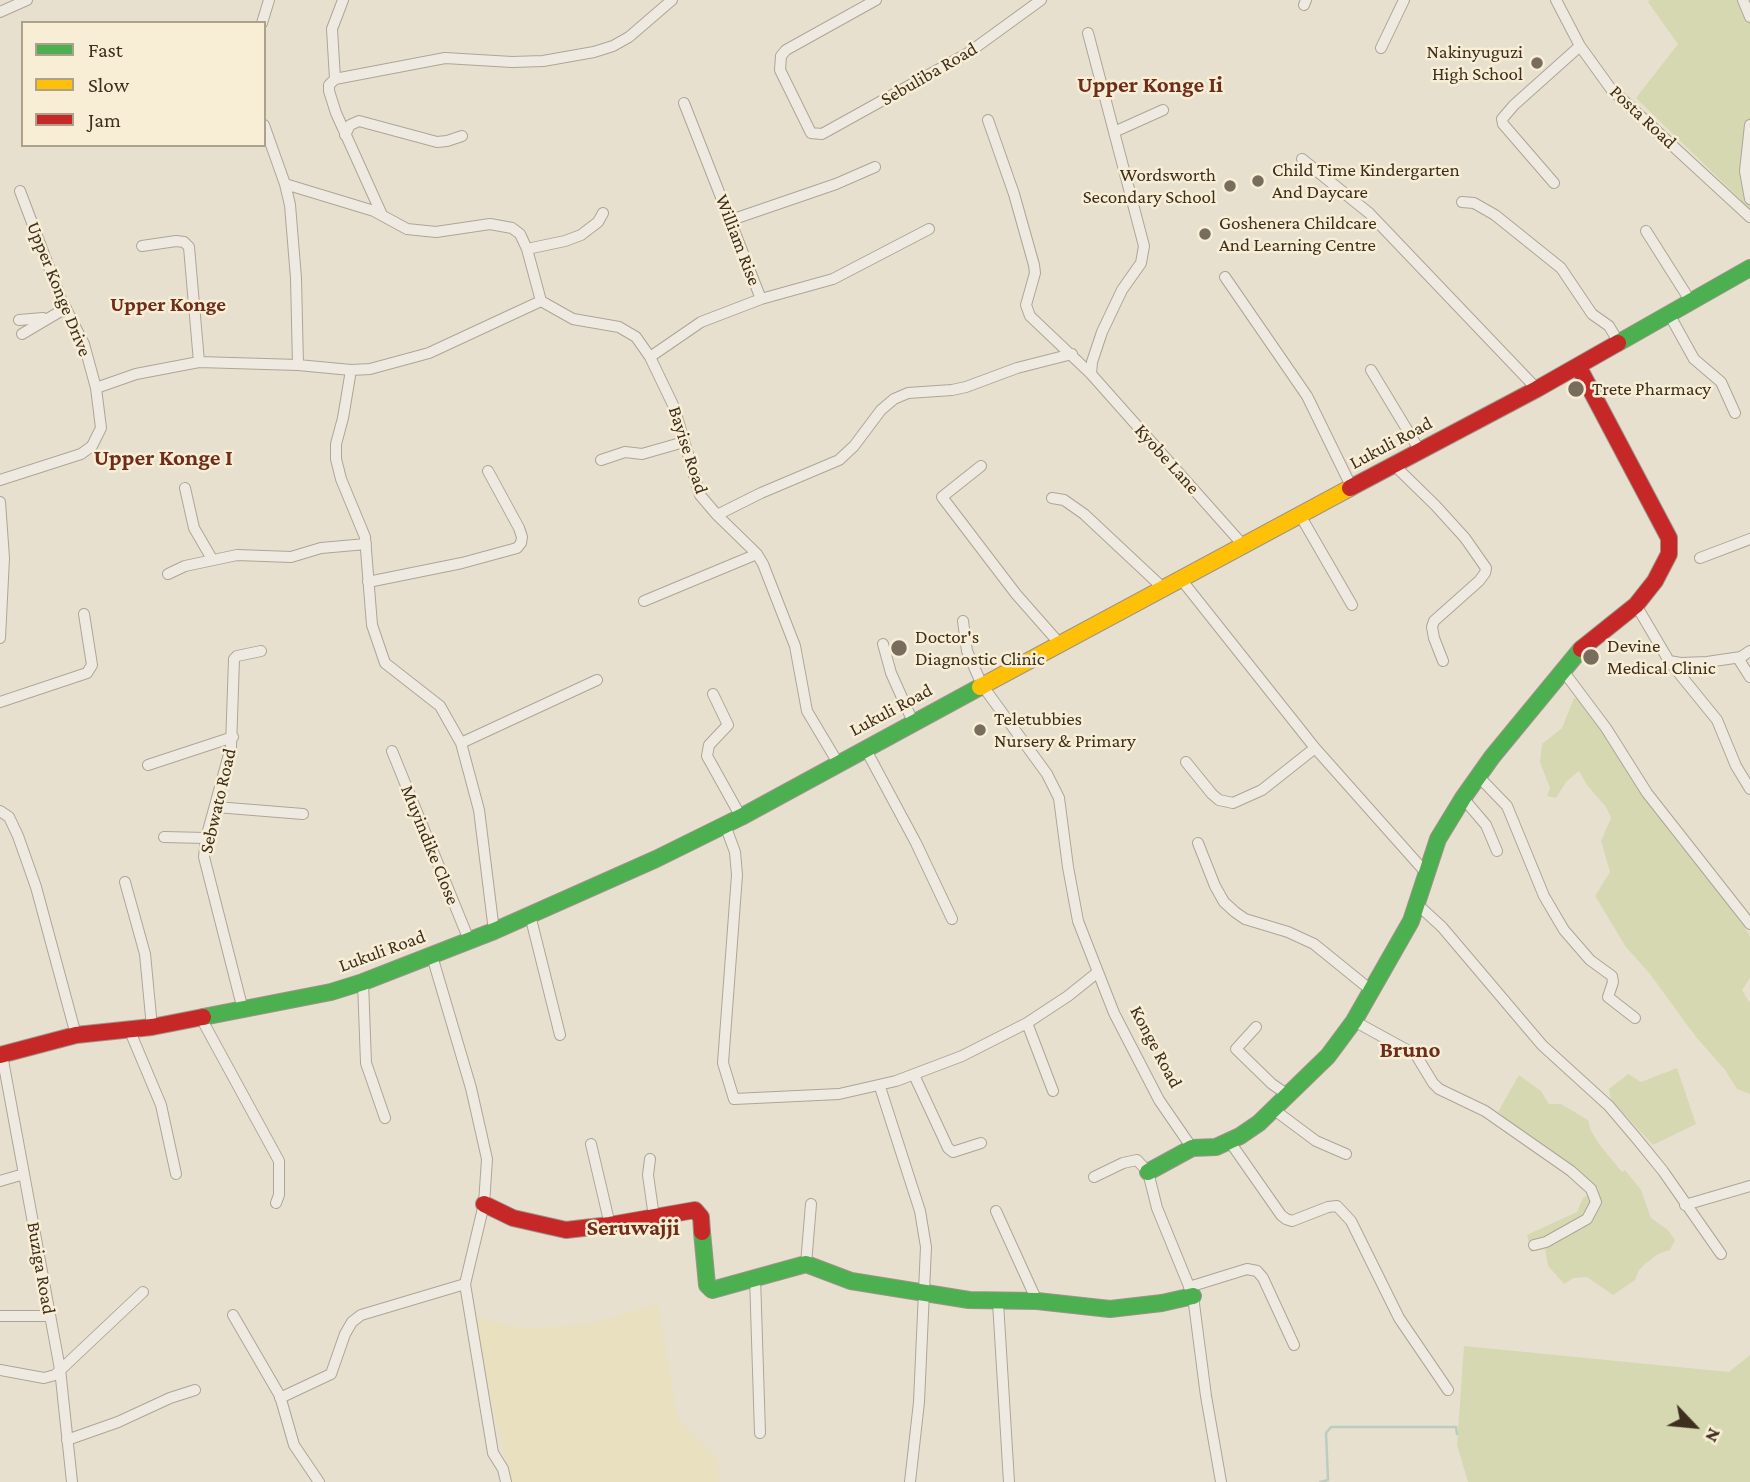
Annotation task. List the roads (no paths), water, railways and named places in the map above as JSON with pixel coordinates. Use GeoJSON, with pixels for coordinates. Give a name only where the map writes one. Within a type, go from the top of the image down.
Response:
{"type":"FeatureCollection","features":[{"type":"Feature","properties":{"kind":"street"},"geometry":{"type":"LineString","coordinates":[[0,12],[27,0]]}},
{"type":"Feature","properties":{"kind":"street"},"geometry":{"type":"LineString","coordinates":[[263,21],[269,0]]}},
{"type":"Feature","properties":{"kind":"street"},"geometry":{"type":"LineString","coordinates":[[335,79],[332,29],[342,0]]}},
{"type":"Feature","properties":{"kind":"street"},"geometry":{"type":"LineString","coordinates":[[382,215],[345,135],[329,91],[329,85],[335,79],[445,58],[543,61],[594,52],[629,37],[672,0]]}},
{"type":"Feature","properties":{"kind":"street","name":"Sebuliba Road"},"geometry":{"type":"LineString","coordinates":[[876,0],[786,50],[781,56],[780,71],[811,133],[822,134],[968,53],[1041,0]]}},
{"type":"Feature","properties":{"kind":"street"},"geometry":{"type":"LineString","coordinates":[[1381,48],[1405,0]]}},
{"type":"Feature","properties":{"kind":"street","name":"Posta Road"},"geometry":{"type":"LineString","coordinates":[[1556,0],[1580,46],[1611,89],[1750,217]]}},
{"type":"Feature","properties":{"kind":"street"},"geometry":{"type":"LineString","coordinates":[[1743,0],[1750,17]]}},
{"type":"Feature","properties":{"kind":"street"},"geometry":{"type":"LineString","coordinates":[[1088,33],[1142,237],[1143,257],[1139,268],[1122,290],[1102,332],[1091,374]]}},
{"type":"Feature","properties":{"kind":"street"},"geometry":{"type":"LineString","coordinates":[[1554,183],[1503,124],[1502,119],[1580,46]]}},
{"type":"Feature","properties":{"kind":"street","name":"William Rise"},"geometry":{"type":"LineString","coordinates":[[650,356],[701,322],[761,299],[684,103]]}},
{"type":"Feature","properties":{"kind":"street"},"geometry":{"type":"LineString","coordinates":[[1114,132],[1163,110]]}},
{"type":"Feature","properties":{"kind":"street","name":"Kyobe Lane"},"geometry":{"type":"LineString","coordinates":[[988,120],[1034,265],[1035,273],[1026,305],[1030,316],[1091,374],[1243,545]]}},
{"type":"Feature","properties":{"kind":"street"},"geometry":{"type":"LineString","coordinates":[[345,135],[350,125],[359,121],[437,142],[462,136]]}},
{"type":"Feature","properties":{"kind":"street"},"geometry":{"type":"LineString","coordinates":[[1750,125],[1745,171],[1750,200]]}},
{"type":"Feature","properties":{"kind":"street"},"geometry":{"type":"LineString","coordinates":[[266,131],[285,184],[293,238],[298,365]]}},
{"type":"Feature","properties":{"kind":"street"},"geometry":{"type":"LineString","coordinates":[[1302,159],[1369,214],[1537,388]]}},
{"type":"Feature","properties":{"kind":"street"},"geometry":{"type":"LineString","coordinates":[[731,220],[836,184],[875,167]]}},
{"type":"Feature","properties":{"kind":"street"},"geometry":{"type":"LineString","coordinates":[[96,387],[136,374],[199,362],[298,365],[351,370],[390,365],[429,353],[541,301],[527,249],[520,234],[512,228],[490,224],[425,232],[400,227],[382,215],[285,184]]}},
{"type":"Feature","properties":{"kind":"street","name":"Upper Konge Drive"},"geometry":{"type":"LineString","coordinates":[[0,480],[82,454],[92,446],[101,428],[96,387],[84,344],[66,308],[20,191]]}},
{"type":"Feature","properties":{"kind":"street"},"geometry":{"type":"LineString","coordinates":[[1462,202],[1474,203],[1494,215],[1561,268],[1592,314],[1609,327],[1619,343]]}},
{"type":"Feature","properties":{"kind":"street"},"geometry":{"type":"LineString","coordinates":[[527,249],[581,235],[598,222],[603,213]]}},
{"type":"Feature","properties":{"kind":"street"},"geometry":{"type":"LineString","coordinates":[[761,299],[833,279],[929,229]]}},
{"type":"Feature","properties":{"kind":"street"},"geometry":{"type":"LineString","coordinates":[[1646,231],[1691,302]]}},
{"type":"Feature","properties":{"kind":"street"},"geometry":{"type":"LineString","coordinates":[[142,246],[176,241],[184,242],[189,247],[199,362]]}},
{"type":"Feature","properties":{"kind":"street","name":"Lukuli Road"},"geometry":{"type":"LineString","coordinates":[[1,1055],[76,1035],[152,1027],[331,992],[494,931],[656,859],[741,817],[1180,578],[1578,366],[1750,268]]}},
{"type":"Feature","properties":{"kind":"street"},"geometry":{"type":"LineString","coordinates":[[1225,277],[1307,396],[1352,488]]}},
{"type":"Feature","properties":{"kind":"street","name":"Bayise Road"},"geometry":{"type":"LineString","coordinates":[[541,301],[573,319],[608,324],[629,332],[650,356],[674,407],[700,495],[717,516],[757,554],[766,572],[795,646],[807,711],[838,763]]}},
{"type":"Feature","properties":{"kind":"street"},"geometry":{"type":"LineString","coordinates":[[22,334],[66,308]]}},
{"type":"Feature","properties":{"kind":"street"},"geometry":{"type":"LineString","coordinates":[[1668,314],[1694,359],[1721,383],[1735,413]]}},
{"type":"Feature","properties":{"kind":"street"},"geometry":{"type":"LineString","coordinates":[[19,320],[49,318]]}},
{"type":"Feature","properties":{"kind":"street"},"geometry":{"type":"LineString","coordinates":[[717,516],[761,493],[839,460],[854,446],[881,410],[894,399],[908,393],[967,387],[1017,368],[1072,354]]}},
{"type":"Feature","properties":{"kind":"street"},"geometry":{"type":"LineString","coordinates":[[1148,1172],[1192,1149],[1216,1147],[1230,1142],[1259,1123],[1328,1056],[1372,991],[1418,905],[1438,839],[1463,797],[1586,643],[1636,605],[1656,581],[1670,548],[1669,538],[1578,366]]}},
{"type":"Feature","properties":{"kind":"street"},"geometry":{"type":"LineString","coordinates":[[351,370],[336,444],[336,459],[366,544],[372,625],[385,663],[440,706],[461,743],[479,810],[494,931]]}},
{"type":"Feature","properties":{"kind":"street"},"geometry":{"type":"LineString","coordinates":[[1371,370],[1420,451]]}},
{"type":"Feature","properties":{"kind":"street"},"geometry":{"type":"LineString","coordinates":[[601,460],[625,452],[642,454],[684,442]]}},
{"type":"Feature","properties":{"kind":"street"},"geometry":{"type":"LineString","coordinates":[[1394,465],[1465,538],[1486,568],[1479,581],[1434,621],[1434,638],[1443,661]]}},
{"type":"Feature","properties":{"kind":"street"},"geometry":{"type":"LineString","coordinates":[[981,466],[942,497],[1016,594],[1060,643]]}},
{"type":"Feature","properties":{"kind":"street"},"geometry":{"type":"LineString","coordinates":[[368,582],[463,563],[517,548],[522,537],[519,528],[488,471]]}},
{"type":"Feature","properties":{"kind":"street"},"geometry":{"type":"LineString","coordinates":[[185,488],[194,528],[212,559]]}},
{"type":"Feature","properties":{"kind":"street"},"geometry":{"type":"LineString","coordinates":[[1052,498],[1064,499],[1084,514],[1163,588]]}},
{"type":"Feature","properties":{"kind":"street"},"geometry":{"type":"LineString","coordinates":[[0,502],[4,558],[0,638]]}},
{"type":"Feature","properties":{"kind":"street"},"geometry":{"type":"LineString","coordinates":[[1300,515],[1352,605]]}},
{"type":"Feature","properties":{"kind":"street"},"geometry":{"type":"LineString","coordinates":[[1700,558],[1750,540]]}},
{"type":"Feature","properties":{"kind":"street"},"geometry":{"type":"LineString","coordinates":[[168,574],[185,566],[237,555],[291,557],[321,548],[366,544]]}},
{"type":"Feature","properties":{"kind":"street"},"geometry":{"type":"LineString","coordinates":[[643,601],[757,554]]}},
{"type":"Feature","properties":{"kind":"street"},"geometry":{"type":"LineString","coordinates":[[1180,578],[1315,748],[1427,874]]}},
{"type":"Feature","properties":{"kind":"street"},"geometry":{"type":"LineString","coordinates":[[1636,605],[1669,661],[1717,720],[1736,766],[1750,789]]}},
{"type":"Feature","properties":{"kind":"street"},"geometry":{"type":"LineString","coordinates":[[0,702],[87,673],[92,664],[84,614]]}},
{"type":"Feature","properties":{"kind":"street","name":"Konge Road"},"geometry":{"type":"LineString","coordinates":[[964,621],[967,651],[982,685],[1047,774],[1059,798],[1077,921],[1132,1052],[1159,1100],[1192,1149]]}},
{"type":"Feature","properties":{"kind":"street"},"geometry":{"type":"LineString","coordinates":[[883,644],[891,673],[913,722]]}},
{"type":"Feature","properties":{"kind":"street","name":"Sebwato Road"},"geometry":{"type":"LineString","coordinates":[[243,1010],[204,864],[206,838],[233,737],[234,659],[261,651]]}},
{"type":"Feature","properties":{"kind":"street"},"geometry":{"type":"LineString","coordinates":[[1669,661],[1689,663],[1738,658],[1750,651]]}},
{"type":"Feature","properties":{"kind":"street"},"geometry":{"type":"LineString","coordinates":[[1738,658],[1750,677]]}},
{"type":"Feature","properties":{"kind":"street"},"geometry":{"type":"LineString","coordinates":[[1564,671],[1606,728],[1647,793],[1750,925]]}},
{"type":"Feature","properties":{"kind":"street"},"geometry":{"type":"LineString","coordinates":[[461,743],[597,680]]}},
{"type":"Feature","properties":{"kind":"street"},"geometry":{"type":"LineString","coordinates":[[713,694],[728,725],[709,745],[707,756],[741,817]]}},
{"type":"Feature","properties":{"kind":"street"},"geometry":{"type":"LineString","coordinates":[[148,765],[233,737]]}},
{"type":"Feature","properties":{"kind":"street"},"geometry":{"type":"LineString","coordinates":[[866,748],[916,843],[951,919]]}},
{"type":"Feature","properties":{"kind":"street"},"geometry":{"type":"LineString","coordinates":[[1186,762],[1212,794],[1219,800],[1233,803],[1262,790],[1315,748]]}},
{"type":"Feature","properties":{"kind":"street","name":"Muyindike Close"},"geometry":{"type":"LineString","coordinates":[[392,751],[469,940]]}},
{"type":"Feature","properties":{"kind":"street"},"geometry":{"type":"LineString","coordinates":[[1478,776],[1510,811],[1544,896],[1564,930],[1590,960],[1612,976],[1613,982],[1608,997],[1635,1018]]}},
{"type":"Feature","properties":{"kind":"street"},"geometry":{"type":"LineString","coordinates":[[1463,797],[1486,825],[1497,851]]}},
{"type":"Feature","properties":{"kind":"street"},"geometry":{"type":"LineString","coordinates":[[216,807],[303,814]]}},
{"type":"Feature","properties":{"kind":"street"},"geometry":{"type":"LineString","coordinates":[[0,811],[9,817],[19,836],[36,887],[76,1035]]}},
{"type":"Feature","properties":{"kind":"street"},"geometry":{"type":"LineString","coordinates":[[725,825],[735,852],[737,875],[723,1063],[734,1099],[839,1094],[880,1087],[962,1056],[1027,1023],[1098,972]]}},
{"type":"Feature","properties":{"kind":"street"},"geometry":{"type":"LineString","coordinates":[[164,837],[206,838]]}},
{"type":"Feature","properties":{"kind":"street"},"geometry":{"type":"LineString","coordinates":[[1198,843],[1215,886],[1224,902],[1234,912],[1245,919],[1288,932],[1314,944],[1372,991]]}},
{"type":"Feature","properties":{"kind":"street"},"geometry":{"type":"LineString","coordinates":[[125,882],[145,954],[152,1027]]}},
{"type":"Feature","properties":{"kind":"street"},"geometry":{"type":"LineString","coordinates":[[1418,905],[1442,927],[1542,1045],[1609,1106],[1663,1171],[1721,1254]]}},
{"type":"Feature","properties":{"kind":"street"},"geometry":{"type":"LineString","coordinates":[[530,915],[560,1035]]}},
{"type":"Feature","properties":{"kind":"street"},"geometry":{"type":"LineString","coordinates":[[432,956],[454,1026],[480,1125],[486,1159],[484,1204],[465,1284],[493,1453],[503,1469],[506,1482]]}},
{"type":"Feature","properties":{"kind":"street"},"geometry":{"type":"LineString","coordinates":[[363,982],[366,1063],[385,1118]]}},
{"type":"Feature","properties":{"kind":"street"},"geometry":{"type":"LineString","coordinates":[[201,1018],[279,1161],[279,1195],[276,1203]]}},
{"type":"Feature","properties":{"kind":"street"},"geometry":{"type":"LineString","coordinates":[[1354,1021],[1416,1055],[1439,1089],[1485,1111],[1571,1171],[1591,1189],[1596,1202],[1587,1219],[1546,1242],[1534,1245]]}},
{"type":"Feature","properties":{"kind":"street"},"geometry":{"type":"LineString","coordinates":[[1027,1023],[1053,1091]]}},
{"type":"Feature","properties":{"kind":"street"},"geometry":{"type":"LineString","coordinates":[[1256,1027],[1236,1049],[1272,1084],[1288,1095]]}},
{"type":"Feature","properties":{"kind":"street"},"geometry":{"type":"LineString","coordinates":[[129,1029],[161,1105],[176,1174]]}},
{"type":"Feature","properties":{"kind":"street","name":"Buziga Road"},"geometry":{"type":"LineString","coordinates":[[1,1055],[60,1369],[72,1482]]}},
{"type":"Feature","properties":{"kind":"street"},"geometry":{"type":"LineString","coordinates":[[914,1075],[948,1148],[953,1152],[981,1143]]}},
{"type":"Feature","properties":{"kind":"street"},"geometry":{"type":"LineString","coordinates":[[880,1087],[920,1211],[926,1247],[919,1402],[910,1482]]}},
{"type":"Feature","properties":{"kind":"street"},"geometry":{"type":"LineString","coordinates":[[1273,1109],[1315,1141],[1346,1154]]}},
{"type":"Feature","properties":{"kind":"street"},"geometry":{"type":"LineString","coordinates":[[1230,1142],[1286,1219],[1292,1220],[1337,1206],[1351,1221],[1399,1318],[1448,1390]]}},
{"type":"Feature","properties":{"kind":"street"},"geometry":{"type":"LineString","coordinates":[[591,1144],[610,1225]]}},
{"type":"Feature","properties":{"kind":"street"},"geometry":{"type":"LineString","coordinates":[[650,1159],[648,1175],[654,1217]]}},
{"type":"Feature","properties":{"kind":"street"},"geometry":{"type":"LineString","coordinates":[[1094,1177],[1123,1163],[1137,1160],[1148,1172],[1157,1208],[1191,1292],[1222,1482]]}},
{"type":"Feature","properties":{"kind":"street"},"geometry":{"type":"LineString","coordinates":[[0,1181],[24,1174]]}},
{"type":"Feature","properties":{"kind":"street"},"geometry":{"type":"LineString","coordinates":[[1685,1205],[1750,1186]]}},
{"type":"Feature","properties":{"kind":"street"},"geometry":{"type":"LineString","coordinates":[[484,1204],[513,1218],[566,1230],[691,1210],[701,1214],[707,1284],[710,1290],[806,1264],[842,1279],[925,1295],[998,1302],[1037,1301],[1110,1309],[1162,1303],[1247,1269],[1256,1271],[1263,1278],[1294,1345]]}},
{"type":"Feature","properties":{"kind":"street"},"geometry":{"type":"LineString","coordinates":[[806,1264],[811,1204]]}},
{"type":"Feature","properties":{"kind":"street"},"geometry":{"type":"LineString","coordinates":[[996,1211],[1037,1301]]}},
{"type":"Feature","properties":{"kind":"street"},"geometry":{"type":"LineString","coordinates":[[755,1276],[760,1433]]}},
{"type":"Feature","properties":{"kind":"street"},"geometry":{"type":"LineString","coordinates":[[280,1398],[331,1374],[345,1334],[352,1322],[361,1315],[465,1284]]}},
{"type":"Feature","properties":{"kind":"street"},"geometry":{"type":"LineString","coordinates":[[0,1370],[44,1378],[55,1376],[143,1292]]}},
{"type":"Feature","properties":{"kind":"street"},"geometry":{"type":"LineString","coordinates":[[998,1302],[1009,1482]]}},
{"type":"Feature","properties":{"kind":"street"},"geometry":{"type":"LineString","coordinates":[[233,1315],[280,1398],[293,1445],[319,1482]]}},
{"type":"Feature","properties":{"kind":"street"},"geometry":{"type":"LineString","coordinates":[[0,1316],[50,1316]]}},
{"type":"Feature","properties":{"kind":"street"},"geometry":{"type":"LineString","coordinates":[[67,1440],[195,1390]]}},
{"type":"Feature","properties":{"kind":"waterway"},"geometry":{"type":"LineString","coordinates":[[1320,1482],[1328,1480],[1326,1433],[1331,1427],[1456,1427],[1457,1434]]}},
{"type":"Feature","properties":{"kind":"place","name":"Nakinyuguzi High School"},"geometry":{"type":"Point","coordinates":[1537,63]}},
{"type":"Feature","properties":{"kind":"place","name":"Child Time Kindergarten And Daycare"},"geometry":{"type":"Point","coordinates":[1258,181]}},
{"type":"Feature","properties":{"kind":"place","name":"Wordsworth Secondary School"},"geometry":{"type":"Point","coordinates":[1230,186]}},
{"type":"Feature","properties":{"kind":"place","name":"Goshenera Childcare And Learning Centre"},"geometry":{"type":"Point","coordinates":[1205,234]}},
{"type":"Feature","properties":{"kind":"place","name":"Trete Pharmacy"},"geometry":{"type":"Point","coordinates":[1576,389]}},
{"type":"Feature","properties":{"kind":"place","name":"Doctor's Diagnostic Clinic"},"geometry":{"type":"Point","coordinates":[899,648]}},
{"type":"Feature","properties":{"kind":"place","name":"Devine Medical Clinic"},"geometry":{"type":"Point","coordinates":[1591,657]}},
{"type":"Feature","properties":{"kind":"place","name":"Teletubbies Nursery & Primary"},"geometry":{"type":"Point","coordinates":[980,730]}},
{"type":"Feature","properties":{"kind":"district","name":"Upper Konge Ii"},"geometry":{"type":"Point","coordinates":[1150,85]}},
{"type":"Feature","properties":{"kind":"district","name":"Upper Konge"},"geometry":{"type":"Point","coordinates":[168,305]}},
{"type":"Feature","properties":{"kind":"district","name":"Upper Konge I"},"geometry":{"type":"Point","coordinates":[163,458]}},
{"type":"Feature","properties":{"kind":"district","name":"Bruno"},"geometry":{"type":"Point","coordinates":[1410,1050]}},
{"type":"Feature","properties":{"kind":"district","name":"Seruwajji"},"geometry":{"type":"Point","coordinates":[633,1228]}}]}
